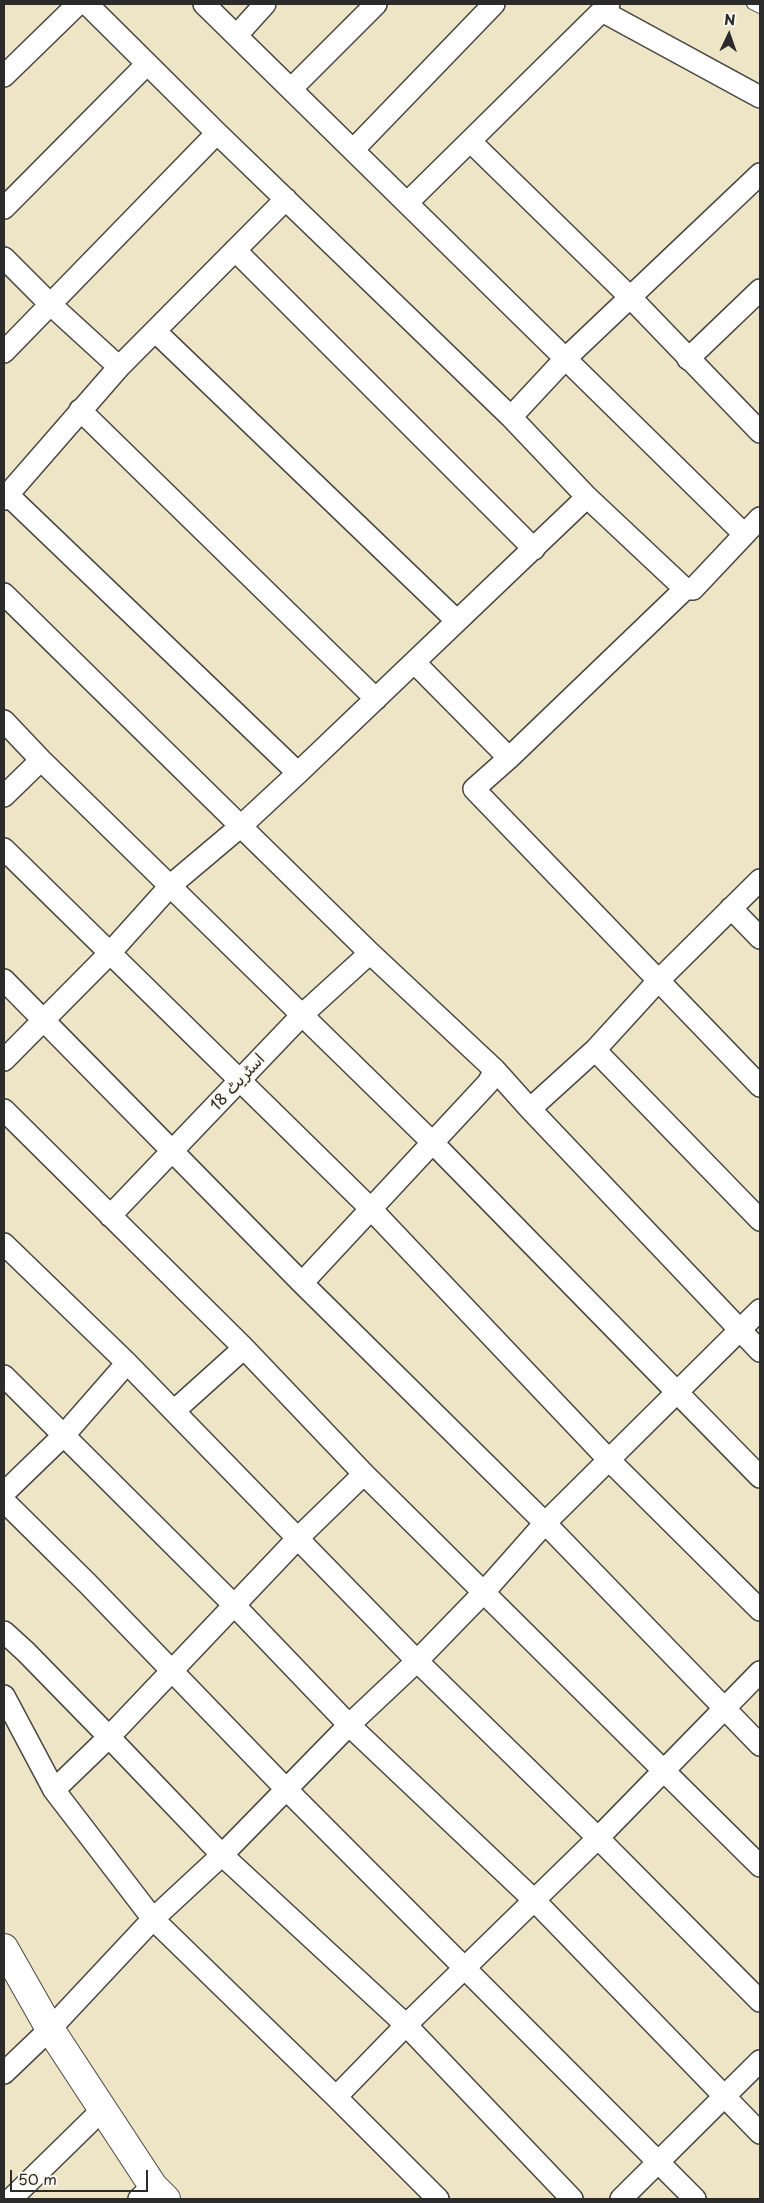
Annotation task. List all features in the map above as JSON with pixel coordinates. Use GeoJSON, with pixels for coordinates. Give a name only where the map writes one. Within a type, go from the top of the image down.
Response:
{"type":"FeatureCollection","features":[{"type":"Feature","properties":{"kind":"street"},"geometry":{"type":"LineString","coordinates":[[4,76],[78,4]]}},
{"type":"Feature","properties":{"kind":"street"},"geometry":{"type":"LineString","coordinates":[[87,4],[512,417],[587,497],[684,589]]}},
{"type":"Feature","properties":{"kind":"street"},"geometry":{"type":"LineString","coordinates":[[204,4],[744,534]]}},
{"type":"Feature","properties":{"kind":"street"},"geometry":{"type":"LineString","coordinates":[[237,36],[265,4]]}},
{"type":"Feature","properties":{"kind":"street"},"geometry":{"type":"LineString","coordinates":[[291,89],[376,4]]}},
{"type":"Feature","properties":{"kind":"street"},"geometry":{"type":"LineString","coordinates":[[353,150],[494,4]]}},
{"type":"Feature","properties":{"kind":"street"},"geometry":{"type":"LineString","coordinates":[[407,203],[606,7],[760,97]]}},
{"type":"Feature","properties":{"kind":"street"},"geometry":{"type":"LineString","coordinates":[[4,208],[147,64]]}},
{"type":"Feature","properties":{"kind":"street"},"geometry":{"type":"LineString","coordinates":[[4,352],[218,133]]}},
{"type":"Feature","properties":{"kind":"street"},"geometry":{"type":"LineString","coordinates":[[470,141],[631,298],[688,359],[756,420]]}},
{"type":"Feature","properties":{"kind":"street"},"geometry":{"type":"LineString","coordinates":[[512,417],[565,358],[631,298],[760,174]]}},
{"type":"Feature","properties":{"kind":"street"},"geometry":{"type":"LineString","coordinates":[[286,199],[119,367],[6,497],[298,773]]}},
{"type":"Feature","properties":{"kind":"street"},"geometry":{"type":"LineString","coordinates":[[235,250],[534,549]]}},
{"type":"Feature","properties":{"kind":"street"},"geometry":{"type":"LineString","coordinates":[[4,258],[50,304],[119,367]]}},
{"type":"Feature","properties":{"kind":"street"},"geometry":{"type":"LineString","coordinates":[[688,359],[760,290]]}},
{"type":"Feature","properties":{"kind":"street"},"geometry":{"type":"LineString","coordinates":[[156,331],[456,621]]}},
{"type":"Feature","properties":{"kind":"street"},"geometry":{"type":"LineString","coordinates":[[80,410],[376,699]]}},
{"type":"Feature","properties":{"kind":"street"},"geometry":{"type":"LineString","coordinates":[[4,1060],[109,954],[171,885],[241,826],[298,773],[587,497]]}},
{"type":"Feature","properties":{"kind":"street"},"geometry":{"type":"LineString","coordinates":[[760,518],[693,588],[684,589],[509,758],[474,789],[760,1086]]}},
{"type":"Feature","properties":{"kind":"street"},"geometry":{"type":"LineString","coordinates":[[4,594],[370,953],[495,1070],[530,1110],[760,1351]]}},
{"type":"Feature","properties":{"kind":"street"},"geometry":{"type":"LineString","coordinates":[[415,663],[509,758]]}},
{"type":"Feature","properties":{"kind":"street"},"geometry":{"type":"LineString","coordinates":[[4,721],[41,760],[433,1143],[760,1477]]}},
{"type":"Feature","properties":{"kind":"street"},"geometry":{"type":"LineString","coordinates":[[4,796],[41,760]]}},
{"type":"Feature","properties":{"kind":"street"},"geometry":{"type":"LineString","coordinates":[[4,849],[371,1209],[608,1460],[760,1610]]}},
{"type":"Feature","properties":{"kind":"street"},"geometry":{"type":"LineString","coordinates":[[530,1110],[595,1050],[658,982],[760,880]]}},
{"type":"Feature","properties":{"kind":"street"},"geometry":{"type":"LineString","coordinates":[[731,908],[760,938]]}},
{"type":"Feature","properties":{"kind":"street","name":"اسٹریٹ 18"},"geometry":{"type":"LineString","coordinates":[[110,1216],[303,1014],[370,953]]}},
{"type":"Feature","properties":{"kind":"street"},"geometry":{"type":"LineString","coordinates":[[4,980],[302,1283],[545,1523],[760,1745]]}},
{"type":"Feature","properties":{"kind":"street"},"geometry":{"type":"LineString","coordinates":[[595,1050],[760,1220]]}},
{"type":"Feature","properties":{"kind":"street"},"geometry":{"type":"LineString","coordinates":[[302,1283],[488,1083],[495,1070]]}},
{"type":"Feature","properties":{"kind":"street"},"geometry":{"type":"LineString","coordinates":[[4,1110],[244,1348],[364,1474],[760,1866]]}},
{"type":"Feature","properties":{"kind":"street"},"geometry":{"type":"LineString","coordinates":[[4,1244],[127,1363],[417,1661],[598,1838],[760,2001]]}},
{"type":"Feature","properties":{"kind":"street"},"geometry":{"type":"LineString","coordinates":[[4,2073],[50,2029],[154,1919],[222,1855],[349,1725],[417,1661],[484,1592],[545,1523],[760,1310]]}},
{"type":"Feature","properties":{"kind":"street"},"geometry":{"type":"LineString","coordinates":[[174,1411],[244,1348]]}},
{"type":"Feature","properties":{"kind":"street"},"geometry":{"type":"LineString","coordinates":[[4,1492],[64,1435],[127,1363]]}},
{"type":"Feature","properties":{"kind":"street"},"geometry":{"type":"LineString","coordinates":[[4,1376],[235,1606],[349,1725],[535,1901],[760,2133]]}},
{"type":"Feature","properties":{"kind":"street"},"geometry":{"type":"LineString","coordinates":[[54,1790],[109,1737],[298,1538],[364,1474]]}},
{"type":"Feature","properties":{"kind":"street"},"geometry":{"type":"LineString","coordinates":[[4,1501],[88,1584],[286,1789],[695,2199]]}},
{"type":"Feature","properties":{"kind":"street"},"geometry":{"type":"LineString","coordinates":[[4,1632],[109,1737],[222,1855],[406,2025],[572,2199]]}},
{"type":"Feature","properties":{"kind":"street"},"geometry":{"type":"LineString","coordinates":[[336,2097],[406,2025],[535,1901],[664,1772],[760,1672]]}},
{"type":"Feature","properties":{"kind":"street"},"geometry":{"type":"LineString","coordinates":[[4,1696],[54,1790],[154,1919],[438,2199]]}},
{"type":"Feature","properties":{"kind":"street"},"geometry":{"type":"LineString","coordinates":[[4,1950],[50,2029],[103,2109],[153,2195]]}},
{"type":"Feature","properties":{"kind":"street"},"geometry":{"type":"LineString","coordinates":[[621,2199],[760,2061]]}},
{"type":"Feature","properties":{"kind":"street"},"geometry":{"type":"LineString","coordinates":[[11,2199],[103,2109]]}},
{"type":"Feature","properties":{"kind":"lane"},"geometry":{"type":"LineString","coordinates":[[752,4],[760,8]]}}]}
